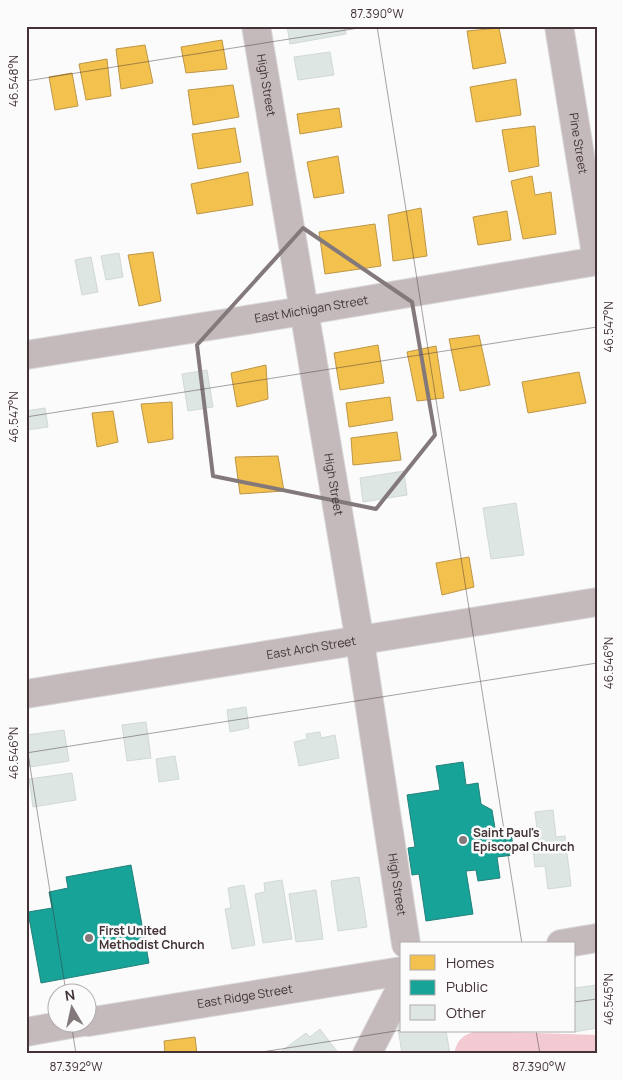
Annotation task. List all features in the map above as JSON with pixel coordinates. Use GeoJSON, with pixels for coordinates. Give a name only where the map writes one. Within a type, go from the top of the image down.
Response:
{"type":"FeatureCollection","features":[{"type":"Feature","properties":{"kind":"street","name":"High Street"},"geometry":{"type":"LineString","coordinates":[[256,26],[302,311],[360,642],[406,942]]}},
{"type":"Feature","properties":{"kind":"street","name":"Pine Street"},"geometry":{"type":"LineString","coordinates":[[559,26],[597,260]]}},
{"type":"Feature","properties":{"kind":"street","name":"East Michigan Street"},"geometry":{"type":"LineString","coordinates":[[26,355],[302,311],[597,260]]}},
{"type":"Feature","properties":{"kind":"street","name":"East Arch Street"},"geometry":{"type":"LineString","coordinates":[[26,694],[360,642],[597,602]]}},
{"type":"Feature","properties":{"kind":"street"},"geometry":{"type":"LineString","coordinates":[[573,942],[597,938]]}},
{"type":"Feature","properties":{"kind":"street","name":"East Ridge Street"},"geometry":{"type":"LineString","coordinates":[[98,1020],[400,971]]}},
{"type":"Feature","properties":{"kind":"street"},"geometry":{"type":"LineString","coordinates":[[367,1054],[400,990]]}},
{"type":"Feature","properties":{"kind":"street"},"geometry":{"type":"LineString","coordinates":[[26,1032],[48,1028]]}},
{"type":"Feature","properties":{"kind":"highlighted area"},"geometry":{"type":"Polygon","coordinates":[[[303,228],[412,302],[435,435],[376,509],[213,476],[197,345],[303,228]]]}},
{"type":"Feature","properties":{"kind":"shaded area"},"geometry":{"type":"Polygon","coordinates":[[[474,1032],[507,1032],[597,1035],[597,1054],[454,1054],[461,1038],[474,1032]]]}},
{"type":"Feature","properties":{"kind":"building: Homes"},"geometry":{"type":"Polygon","coordinates":[[[499,28],[506,63],[473,69],[467,31],[499,28]]]}},
{"type":"Feature","properties":{"kind":"building: Homes"},"geometry":{"type":"Polygon","coordinates":[[[222,40],[227,69],[186,73],[181,47],[222,40]]]}},
{"type":"Feature","properties":{"kind":"building: Homes"},"geometry":{"type":"Polygon","coordinates":[[[145,45],[153,83],[121,89],[116,49],[145,45]]]}},
{"type":"Feature","properties":{"kind":"building: Homes"},"geometry":{"type":"Polygon","coordinates":[[[107,59],[111,96],[86,100],[79,64],[107,59]]]}},
{"type":"Feature","properties":{"kind":"building: Homes"},"geometry":{"type":"Polygon","coordinates":[[[72,73],[78,106],[55,110],[49,77],[72,73]]]}},
{"type":"Feature","properties":{"kind":"building: Homes"},"geometry":{"type":"Polygon","coordinates":[[[516,79],[521,115],[476,122],[470,87],[516,79]]]}},
{"type":"Feature","properties":{"kind":"building: Homes"},"geometry":{"type":"Polygon","coordinates":[[[233,85],[239,117],[193,125],[188,90],[233,85]]]}},
{"type":"Feature","properties":{"kind":"building: Homes"},"geometry":{"type":"Polygon","coordinates":[[[339,108],[342,127],[300,134],[297,114],[339,108]]]}},
{"type":"Feature","properties":{"kind":"building: Homes"},"geometry":{"type":"Polygon","coordinates":[[[535,126],[539,166],[509,172],[502,130],[535,126]]]}},
{"type":"Feature","properties":{"kind":"building: Homes"},"geometry":{"type":"Polygon","coordinates":[[[235,128],[241,162],[198,169],[192,134],[235,128]]]}},
{"type":"Feature","properties":{"kind":"building: Homes"},"geometry":{"type":"Polygon","coordinates":[[[338,156],[344,193],[314,198],[307,162],[338,156]]]}},
{"type":"Feature","properties":{"kind":"building: Homes"},"geometry":{"type":"Polygon","coordinates":[[[248,172],[253,205],[197,214],[191,184],[248,172]]]}},
{"type":"Feature","properties":{"kind":"building: Homes"},"geometry":{"type":"Polygon","coordinates":[[[532,176],[535,195],[551,192],[556,234],[523,239],[511,181],[532,176]]]}},
{"type":"Feature","properties":{"kind":"building: Homes"},"geometry":{"type":"Polygon","coordinates":[[[421,208],[427,256],[393,261],[388,215],[421,208]]]}},
{"type":"Feature","properties":{"kind":"building: Homes"},"geometry":{"type":"Polygon","coordinates":[[[507,211],[511,240],[478,245],[473,217],[507,211]]]}},
{"type":"Feature","properties":{"kind":"building: Homes"},"geometry":{"type":"Polygon","coordinates":[[[375,224],[381,266],[325,274],[319,232],[375,224]]]}},
{"type":"Feature","properties":{"kind":"building: Homes"},"geometry":{"type":"Polygon","coordinates":[[[153,252],[161,301],[139,306],[128,255],[153,252]]]}},
{"type":"Feature","properties":{"kind":"building: Homes"},"geometry":{"type":"Polygon","coordinates":[[[479,335],[490,385],[460,391],[449,339],[479,335]]]}},
{"type":"Feature","properties":{"kind":"building: Homes"},"geometry":{"type":"Polygon","coordinates":[[[378,345],[384,383],[340,390],[334,353],[378,345]]]}},
{"type":"Feature","properties":{"kind":"building: Homes"},"geometry":{"type":"Polygon","coordinates":[[[436,346],[444,398],[417,401],[407,352],[436,346]]]}},
{"type":"Feature","properties":{"kind":"building: Homes"},"geometry":{"type":"Polygon","coordinates":[[[266,365],[268,399],[237,407],[231,373],[266,365]]]}},
{"type":"Feature","properties":{"kind":"building: Homes"},"geometry":{"type":"Polygon","coordinates":[[[579,372],[586,403],[528,413],[522,382],[579,372]]]}},
{"type":"Feature","properties":{"kind":"building: Homes"},"geometry":{"type":"Polygon","coordinates":[[[390,397],[393,420],[349,427],[346,403],[390,397]]]}},
{"type":"Feature","properties":{"kind":"building: Homes"},"geometry":{"type":"Polygon","coordinates":[[[172,402],[173,439],[148,443],[141,404],[172,402]]]}},
{"type":"Feature","properties":{"kind":"building: Homes"},"geometry":{"type":"Polygon","coordinates":[[[113,411],[118,442],[97,447],[92,413],[113,411]]]}},
{"type":"Feature","properties":{"kind":"building: Homes"},"geometry":{"type":"Polygon","coordinates":[[[397,432],[401,460],[353,465],[351,438],[397,432]]]}},
{"type":"Feature","properties":{"kind":"building: Homes"},"geometry":{"type":"Polygon","coordinates":[[[278,456],[284,491],[240,494],[235,457],[278,456]]]}},
{"type":"Feature","properties":{"kind":"building: Homes"},"geometry":{"type":"Polygon","coordinates":[[[469,557],[474,587],[442,595],[436,563],[469,557]]]}},
{"type":"Feature","properties":{"kind":"building: Homes"},"geometry":{"type":"Polygon","coordinates":[[[195,1037],[197,1054],[165,1054],[164,1041],[195,1037]]]}},
{"type":"Feature","properties":{"kind":"building: Public","name":"Saint Paul's Episcopal Church"},"geometry":{"type":"Polygon","coordinates":[[[463,762],[466,785],[478,783],[481,804],[492,810],[496,834],[511,831],[514,855],[497,857],[500,878],[478,881],[476,870],[466,871],[473,914],[426,921],[419,874],[412,875],[408,848],[415,847],[407,795],[440,790],[436,766],[463,762]]]}},
{"type":"Feature","properties":{"kind":"building: Public","name":"First United Methodist Church"},"geometry":{"type":"Polygon","coordinates":[[[131,865],[149,963],[41,983],[28,912],[52,908],[49,892],[68,888],[66,877],[131,865]]]}},
{"type":"Feature","properties":{"kind":"building: Other"},"geometry":{"type":"Polygon","coordinates":[[[287,26],[345,26],[346,34],[290,44],[287,26]]]}},
{"type":"Feature","properties":{"kind":"building: Other"},"geometry":{"type":"Polygon","coordinates":[[[330,52],[334,75],[298,80],[294,57],[330,52]]]}},
{"type":"Feature","properties":{"kind":"building: Other"},"geometry":{"type":"Polygon","coordinates":[[[119,253],[123,277],[106,280],[101,256],[119,253]]]}},
{"type":"Feature","properties":{"kind":"building: Other"},"geometry":{"type":"Polygon","coordinates":[[[91,257],[98,292],[82,295],[75,260],[91,257]]]}},
{"type":"Feature","properties":{"kind":"building: Other"},"geometry":{"type":"Polygon","coordinates":[[[207,370],[213,407],[188,411],[182,374],[207,370]]]}},
{"type":"Feature","properties":{"kind":"building: Other"},"geometry":{"type":"Polygon","coordinates":[[[45,408],[48,427],[26,430],[26,411],[45,408]]]}},
{"type":"Feature","properties":{"kind":"building: Other"},"geometry":{"type":"Polygon","coordinates":[[[404,471],[407,495],[363,502],[360,478],[404,471]]]}},
{"type":"Feature","properties":{"kind":"building: Other"},"geometry":{"type":"Polygon","coordinates":[[[516,503],[524,555],[491,559],[483,508],[516,503]]]}},
{"type":"Feature","properties":{"kind":"building: Other"},"geometry":{"type":"Polygon","coordinates":[[[246,707],[249,728],[230,732],[227,710],[246,707]]]}},
{"type":"Feature","properties":{"kind":"building: Other"},"geometry":{"type":"Polygon","coordinates":[[[146,722],[151,758],[127,761],[122,725],[146,722]]]}},
{"type":"Feature","properties":{"kind":"building: Other"},"geometry":{"type":"Polygon","coordinates":[[[64,730],[69,761],[30,767],[26,735],[64,730]]]}},
{"type":"Feature","properties":{"kind":"building: Other"},"geometry":{"type":"Polygon","coordinates":[[[320,732],[321,738],[335,735],[339,758],[299,766],[294,742],[307,739],[306,734],[320,732]]]}},
{"type":"Feature","properties":{"kind":"building: Other"},"geometry":{"type":"Polygon","coordinates":[[[175,756],[179,779],[159,782],[156,759],[175,756]]]}},
{"type":"Feature","properties":{"kind":"building: Other"},"geometry":{"type":"Polygon","coordinates":[[[72,773],[76,800],[33,807],[29,779],[72,773]]]}},
{"type":"Feature","properties":{"kind":"building: Other"},"geometry":{"type":"Polygon","coordinates":[[[553,810],[556,837],[565,836],[571,886],[548,889],[545,866],[535,867],[533,849],[539,848],[535,812],[553,810]]]}},
{"type":"Feature","properties":{"kind":"building: Other"},"geometry":{"type":"Polygon","coordinates":[[[359,877],[367,927],[338,931],[331,881],[359,877]]]}},
{"type":"Feature","properties":{"kind":"building: Other"},"geometry":{"type":"Polygon","coordinates":[[[282,880],[292,939],[263,943],[255,894],[265,892],[264,883],[282,880]]]}},
{"type":"Feature","properties":{"kind":"building: Other"},"geometry":{"type":"Polygon","coordinates":[[[244,885],[255,945],[232,949],[225,909],[231,908],[228,888],[244,885]]]}},
{"type":"Feature","properties":{"kind":"building: Other"},"geometry":{"type":"Polygon","coordinates":[[[316,890],[323,939],[296,942],[289,894],[316,890]]]}},
{"type":"Feature","properties":{"kind":"building: Other"},"geometry":{"type":"Polygon","coordinates":[[[597,985],[597,1028],[576,1032],[576,988],[597,985]]]}},
{"type":"Feature","properties":{"kind":"building: Other"},"geometry":{"type":"Polygon","coordinates":[[[400,1020],[400,1032],[446,1032],[450,1054],[402,1054],[397,1021],[400,1020]]]}},
{"type":"Feature","properties":{"kind":"building: Other"},"geometry":{"type":"Polygon","coordinates":[[[320,1029],[339,1054],[279,1053],[306,1033],[310,1037],[320,1029]]]}},
{"type":"Feature","properties":{"kind":"place","name":"Saint Paul's Episcopal Church"},"geometry":{"type":"Point","coordinates":[463,840]}},
{"type":"Feature","properties":{"kind":"place","name":"First United Methodist Church"},"geometry":{"type":"Point","coordinates":[89,938]}}]}
